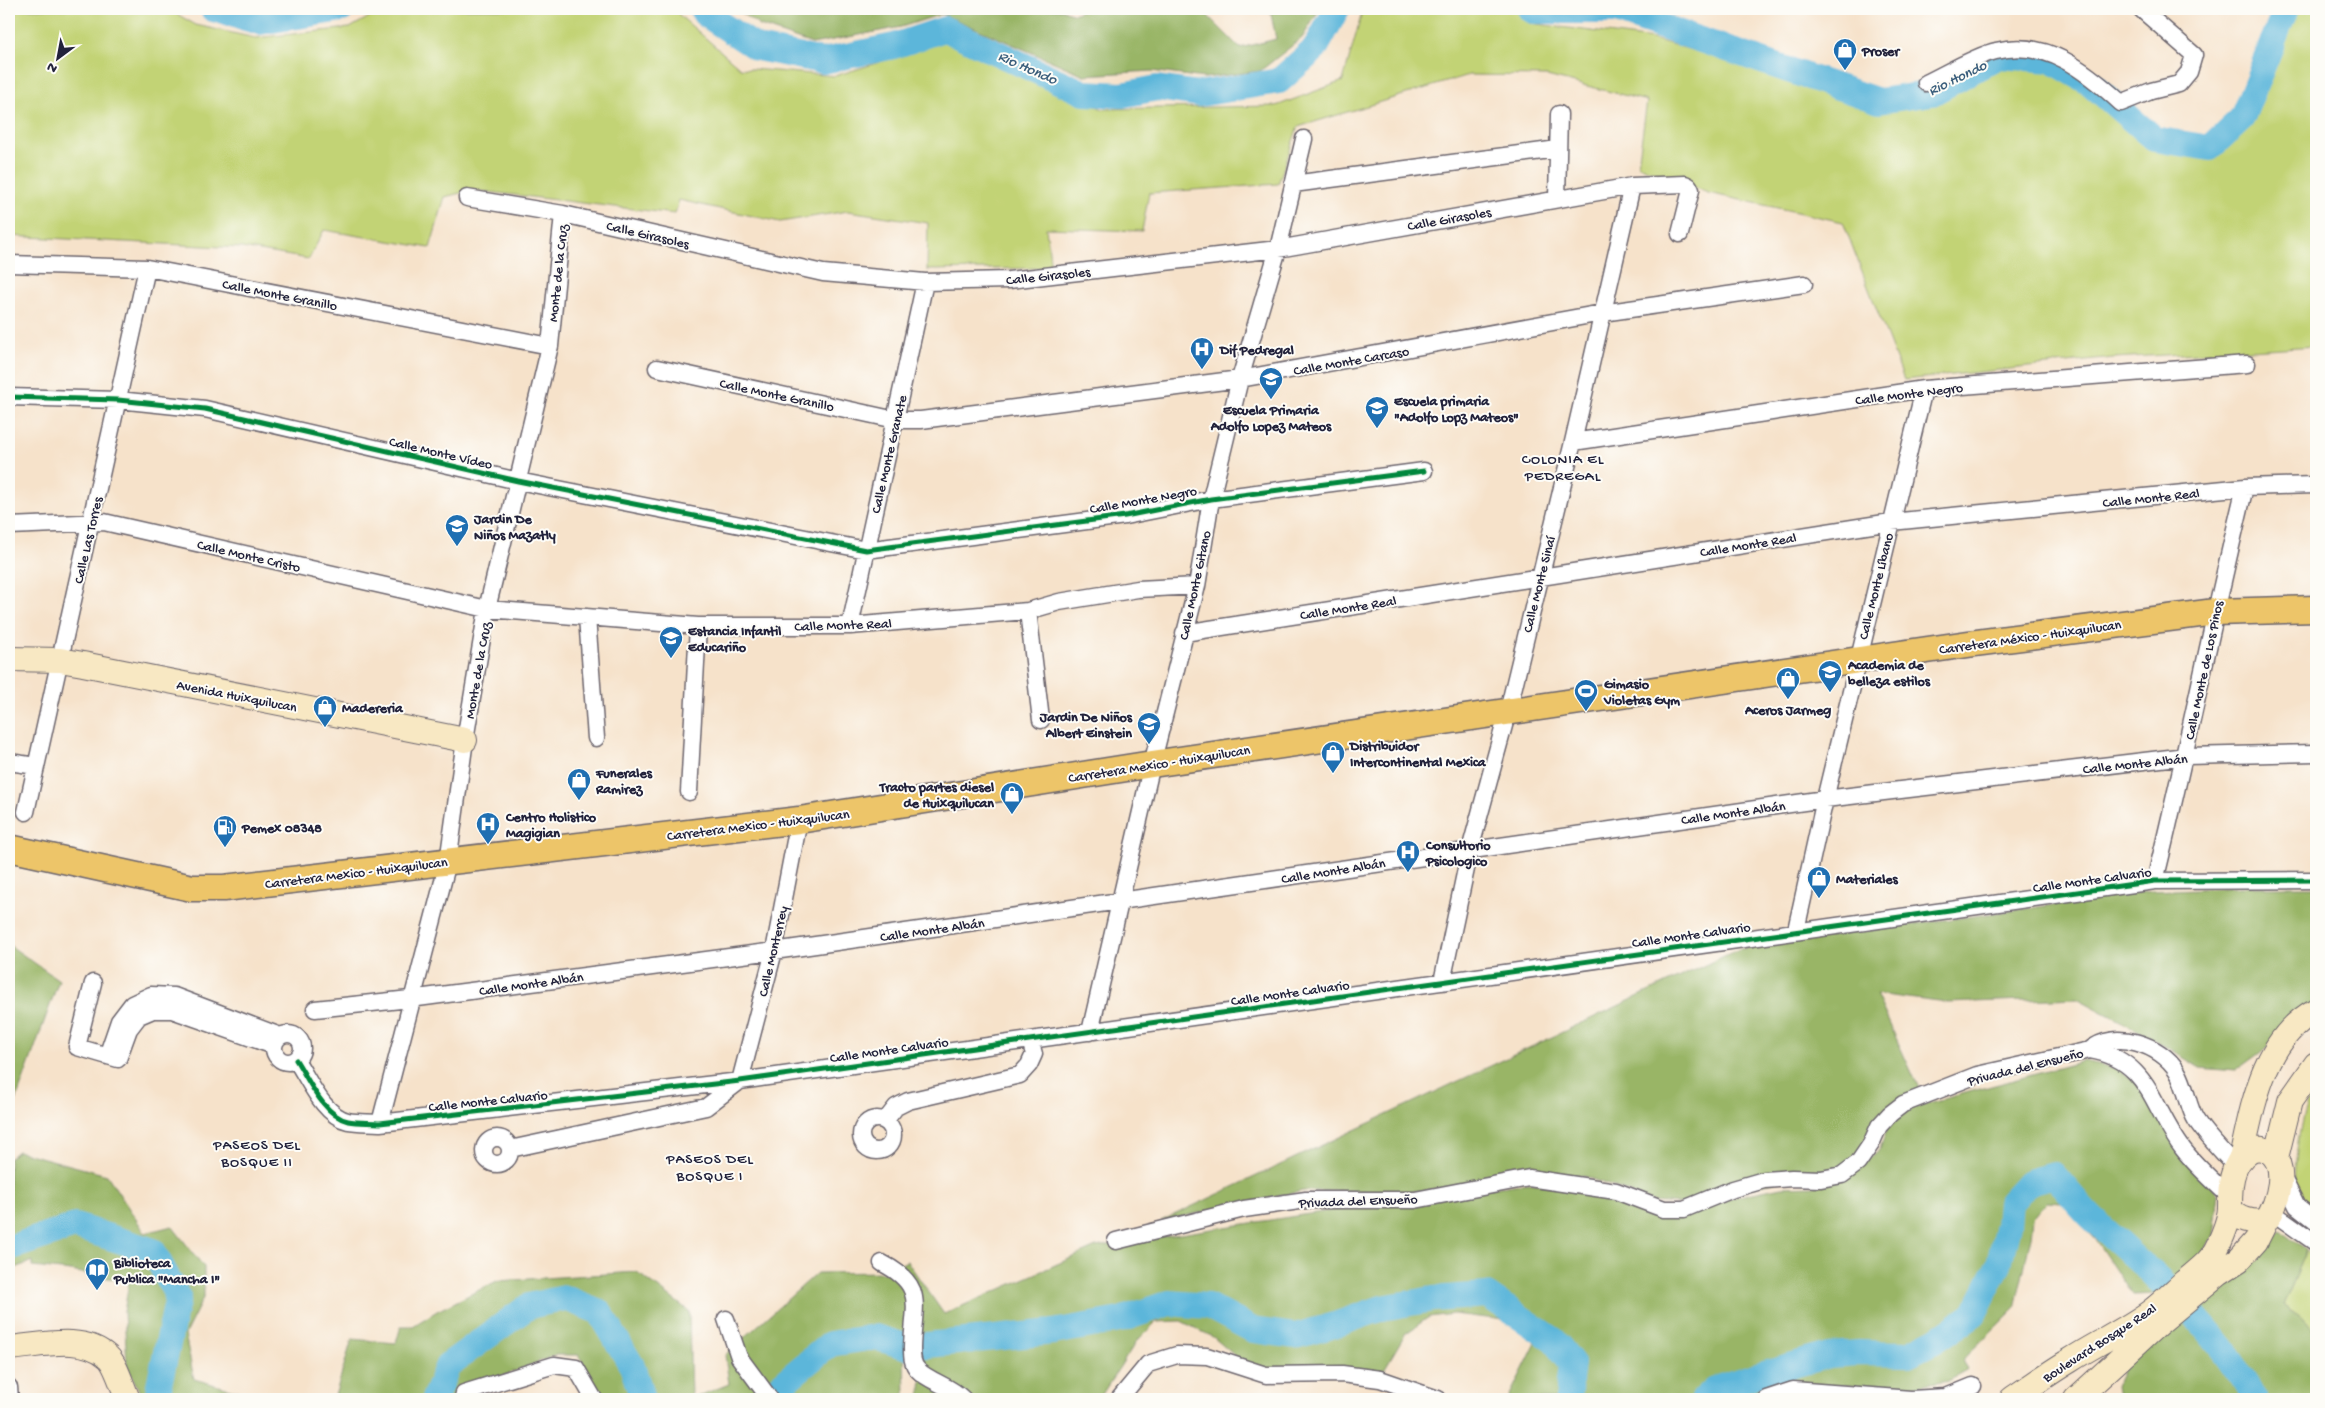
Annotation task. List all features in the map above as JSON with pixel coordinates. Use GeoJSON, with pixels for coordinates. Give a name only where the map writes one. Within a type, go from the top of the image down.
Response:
{"type":"FeatureCollection","features":[{"type":"Feature","properties":{"kind":"main road","name":"Carretera México - Huixquilucan"},"geometry":{"type":"LineString","coordinates":[[1508,711],[1858,660],[2215,612],[2316,609]]}},
{"type":"Feature","properties":{"kind":"main road","name":"Carretera Mexico - Huixquilucan"},"geometry":{"type":"LineString","coordinates":[[9,848],[192,888],[224,888],[799,820],[1152,764],[1508,711]]}},
{"type":"Feature","properties":{"kind":"street"},"geometry":{"type":"LineString","coordinates":[[1926,83],[1995,51],[2033,48],[2060,57],[2087,72],[2121,102],[2151,91],[2179,84],[2189,72],[2194,56],[2141,9]]}},
{"type":"Feature","properties":{"kind":"street"},"geometry":{"type":"LineString","coordinates":[[1557,199],[1559,114]]}},
{"type":"Feature","properties":{"kind":"street","name":"Calle Monte Gitano"},"geometry":{"type":"LineString","coordinates":[[1090,1032],[1152,764],[1197,586],[1211,499],[1240,379],[1278,249],[1304,139]]}},
{"type":"Feature","properties":{"kind":"street"},"geometry":{"type":"LineString","coordinates":[[1293,184],[1558,149]]}},
{"type":"Feature","properties":{"kind":"street","name":"Calle Girasoles"},"geometry":{"type":"LineString","coordinates":[[467,198],[563,214],[823,273],[925,282],[1009,280],[1278,249],[1632,186],[1685,184],[1690,186],[1691,190],[1680,234]]}},
{"type":"Feature","properties":{"kind":"street","name":"Calle Monte Sinaí"},"geometry":{"type":"LineString","coordinates":[[1442,982],[1470,850],[1508,711],[1632,186]]}},
{"type":"Feature","properties":{"kind":"street","name":"Monte de la Cruz"},"geometry":{"type":"LineString","coordinates":[[380,1123],[410,1000],[448,862],[465,740],[487,609],[550,346],[563,214]]}},
{"type":"Feature","properties":{"kind":"street","name":"Calle Monte Granillo"},"geometry":{"type":"LineString","coordinates":[[9,264],[147,268],[550,346]]}},
{"type":"Feature","properties":{"kind":"street","name":"Calle Las Torres"},"geometry":{"type":"LineString","coordinates":[[26,812],[147,268]]}},
{"type":"Feature","properties":{"kind":"street","name":"Calle Monte Granate"},"geometry":{"type":"LineString","coordinates":[[850,626],[925,282]]}},
{"type":"Feature","properties":{"kind":"street","name":"Calle Monte Carcaso"},"geometry":{"type":"LineString","coordinates":[[896,420],[921,420],[982,414],[1240,379],[1602,313],[1804,284]]}},
{"type":"Feature","properties":{"kind":"street","name":"Calle Monte Negro"},"geometry":{"type":"LineString","coordinates":[[1573,442],[1924,389],[2247,364]]}},
{"type":"Feature","properties":{"kind":"street","name":"Calle Monte Granillo"},"geometry":{"type":"LineString","coordinates":[[657,368],[896,420]]}},
{"type":"Feature","properties":{"kind":"street","name":"Calle Monte Líbano"},"geometry":{"type":"LineString","coordinates":[[1796,930],[1825,799],[1924,389]]}},
{"type":"Feature","properties":{"kind":"street","name":"Calle Monte Vídeo"},"geometry":{"type":"LineString","coordinates":[[9,398],[118,400],[205,409],[518,481],[866,550]]}},
{"type":"Feature","properties":{"kind":"street","name":"Calle Monte Negro"},"geometry":{"type":"LineString","coordinates":[[866,550],[1125,516],[1211,499],[1424,471]]}},
{"type":"Feature","properties":{"kind":"street","name":"Calle Monte Real"},"geometry":{"type":"LineString","coordinates":[[1184,633],[1891,522],[2245,487],[2316,485]]}},
{"type":"Feature","properties":{"kind":"street","name":"Calle Monte de Los Pinos"},"geometry":{"type":"LineString","coordinates":[[2155,881],[2186,756],[2215,612],[2245,487]]}},
{"type":"Feature","properties":{"kind":"street","name":"Calle Monte Cristo"},"geometry":{"type":"LineString","coordinates":[[9,526],[104,522],[487,609]]}},
{"type":"Feature","properties":{"kind":"street","name":"Calle Monte Real"},"geometry":{"type":"LineString","coordinates":[[487,609],[698,626],[850,626],[1028,611],[1059,602],[1138,589],[1197,586]]}},
{"type":"Feature","properties":{"kind":"street"},"geometry":{"type":"LineString","coordinates":[[1028,611],[1041,720]]}},
{"type":"Feature","properties":{"kind":"street"},"geometry":{"type":"LineString","coordinates":[[587,617],[596,738]]}},
{"type":"Feature","properties":{"kind":"street"},"geometry":{"type":"LineString","coordinates":[[689,792],[698,626]]}},
{"type":"Feature","properties":{"kind":"street","name":"Avenida Huixquilucan"},"geometry":{"type":"LineString","coordinates":[[9,659],[60,660],[465,740]]}},
{"type":"Feature","properties":{"kind":"street","name":"Calle Monte Albán"},"geometry":{"type":"LineString","coordinates":[[315,1009],[410,1000],[774,951],[1825,799],[2186,756],[2316,753]]}},
{"type":"Feature","properties":{"kind":"street"},"geometry":{"type":"LineString","coordinates":[[9,762],[36,766]]}},
{"type":"Feature","properties":{"kind":"street","name":"Calle Monterrey"},"geometry":{"type":"LineString","coordinates":[[740,1081],[774,951],[799,820]]}},
{"type":"Feature","properties":{"kind":"street","name":"Calle Monte Calvario"},"geometry":{"type":"LineString","coordinates":[[296,1060],[326,1106],[339,1118],[349,1122],[380,1123],[740,1081],[1796,930],[2155,881],[2316,880]]}},
{"type":"Feature","properties":{"kind":"street"},"geometry":{"type":"LineString","coordinates":[[93,983],[77,1047],[106,1056],[119,1021],[132,1004],[151,995],[174,996],[277,1041]]}},
{"type":"Feature","properties":{"kind":"street"},"geometry":{"type":"LineString","coordinates":[[2316,1010],[2305,1016],[2284,1040],[2267,1064],[2255,1095],[2229,1202],[2237,1215],[2249,1221],[2269,1217],[2316,1244]]}},
{"type":"Feature","properties":{"kind":"street"},"geometry":{"type":"LineString","coordinates":[[291,1034],[300,1041],[302,1051],[296,1060],[286,1063],[280,1060],[274,1051],[277,1041],[291,1034]]}},
{"type":"Feature","properties":{"kind":"street"},"geometry":{"type":"LineString","coordinates":[[885,1121],[896,1106],[908,1101],[1020,1075],[1029,1065],[1034,1054],[1030,1040]]}},
{"type":"Feature","properties":{"kind":"street","name":"Privada del Ensueño"},"geometry":{"type":"LineString","coordinates":[[2090,1050],[2097,1044],[2116,1040],[2135,1042],[2151,1049],[2176,1069],[2186,1091],[2195,1119],[2238,1163]]}},
{"type":"Feature","properties":{"kind":"street","name":"Privada del Ensueño"},"geometry":{"type":"LineString","coordinates":[[1116,1241],[1262,1207],[1306,1200],[1415,1200],[1529,1178],[1616,1191],[1664,1210],[1684,1209],[1733,1189],[1764,1180],[1792,1178],[1821,1179],[1842,1175],[1858,1163],[1871,1144],[1879,1126],[1903,1104],[1977,1075],[2090,1050],[2111,1055],[2131,1067],[2144,1080],[2173,1134],[2229,1202]]}},
{"type":"Feature","properties":{"kind":"street"},"geometry":{"type":"LineString","coordinates":[[2269,1217],[2278,1188],[2278,1164],[2290,1101],[2316,1064]]}},
{"type":"Feature","properties":{"kind":"street"},"geometry":{"type":"LineString","coordinates":[[510,1149],[706,1107],[740,1081]]}},
{"type":"Feature","properties":{"kind":"street"},"geometry":{"type":"LineString","coordinates":[[2173,1134],[2177,1124],[2186,1118],[2195,1119]]}},
{"type":"Feature","properties":{"kind":"street"},"geometry":{"type":"LineString","coordinates":[[2238,1163],[2247,1153],[2259,1149],[2265,1150],[2278,1164],[2289,1193],[2297,1206],[2316,1221]]}},
{"type":"Feature","properties":{"kind":"street","name":"Boulevard Bosque Real"},"geometry":{"type":"LineString","coordinates":[[2214,1266],[2229,1202]]}},
{"type":"Feature","properties":{"kind":"street","name":"Boulevard Bosque Real"},"geometry":{"type":"LineString","coordinates":[[2084,1397],[2155,1317],[2214,1266],[2239,1260],[2256,1241],[2269,1217]]}},
{"type":"Feature","properties":{"kind":"street"},"geometry":{"type":"LineString","coordinates":[[882,1263],[900,1272],[910,1282],[916,1309],[912,1358],[918,1370],[957,1393],[963,1399]]}},
{"type":"Feature","properties":{"kind":"street","name":"Boulevard Bosque Real"},"geometry":{"type":"LineString","coordinates":[[2012,1399],[2068,1361],[2155,1317]]}},
{"type":"Feature","properties":{"kind":"street"},"geometry":{"type":"LineString","coordinates":[[726,1319],[739,1357],[770,1399]]}},
{"type":"Feature","properties":{"kind":"street"},"geometry":{"type":"LineString","coordinates":[[9,1348],[72,1343],[93,1349],[108,1356],[128,1399]]}},
{"type":"Feature","properties":{"kind":"street"},"geometry":{"type":"LineString","coordinates":[[1119,1399],[1148,1364],[1177,1355],[1207,1356],[1266,1375],[1342,1374],[1380,1379],[1438,1399]]}},
{"type":"Feature","properties":{"kind":"street"},"geometry":{"type":"LineString","coordinates":[[463,1399],[464,1393],[554,1366],[576,1368],[594,1399]]}},
{"type":"Feature","properties":{"kind":"street"},"geometry":{"type":"LineString","coordinates":[[1766,1399],[1793,1390],[1877,1399],[1912,1399],[1946,1396],[1974,1386]]}},
{"type":"Feature","properties":{"kind":"street"},"geometry":{"type":"LineString","coordinates":[[9,1387],[10,1399]]}},
{"type":"Feature","properties":{"kind":"green space"},"geometry":{"type":"Polygon","coordinates":[[[9,9],[168,9],[196,25],[255,38],[350,28],[383,9],[678,9],[679,15],[740,68],[835,76],[946,41],[1103,109],[1276,106],[1343,81],[1363,9],[1514,9],[1529,23],[1653,39],[1751,67],[1878,110],[1934,101],[2001,65],[2048,69],[2085,90],[2150,148],[2212,157],[2249,122],[2295,9],[2316,9],[2316,346],[2114,358],[1904,380],[1843,222],[1708,193],[1638,165],[1647,101],[1547,76],[1469,75],[1298,127],[1278,184],[1149,193],[1142,231],[1046,228],[1051,268],[927,270],[928,223],[848,211],[780,222],[679,200],[675,214],[472,190],[445,197],[430,248],[324,230],[309,259],[242,248],[9,236],[9,9]]]}},
{"type":"Feature","properties":{"kind":"green space"},"geometry":{"type":"Polygon","coordinates":[[[735,9],[1061,9],[1074,14],[1085,9],[1201,9],[1240,48],[1276,39],[1270,9],[1320,9],[1302,38],[1260,71],[1204,78],[1152,71],[1084,75],[942,14],[901,27],[812,44],[760,26],[735,9]]]}},
{"type":"Feature","properties":{"kind":"green space"},"geometry":{"type":"Polygon","coordinates":[[[2241,887],[2316,887],[2316,1002],[2261,1052],[2235,1071],[2200,1068],[2150,1037],[2077,998],[1947,1003],[1876,994],[1922,1095],[1845,1165],[1681,1204],[1651,1202],[1583,1176],[1538,1171],[1422,1191],[1303,1191],[1161,1221],[1739,949],[2152,891],[2241,887]]]}},
{"type":"Feature","properties":{"kind":"green space"},"geometry":{"type":"Polygon","coordinates":[[[9,945],[59,980],[9,1120],[9,945]]]}},
{"type":"Feature","properties":{"kind":"green space"},"geometry":{"type":"Polygon","coordinates":[[[2084,1061],[2115,1068],[2140,1084],[2219,1194],[2214,1235],[2195,1264],[2159,1294],[2132,1295],[2095,1239],[2062,1203],[2047,1202],[2033,1218],[2031,1237],[2015,1308],[1963,1359],[1968,1370],[1950,1380],[1911,1386],[1884,1389],[1844,1385],[1771,1390],[1754,1399],[1508,1399],[1536,1343],[1504,1320],[1453,1314],[1429,1317],[1405,1334],[1382,1373],[1271,1372],[1241,1361],[1213,1337],[1181,1321],[1156,1322],[1136,1342],[1099,1399],[920,1399],[923,1367],[904,1352],[905,1396],[899,1399],[691,1399],[729,1384],[725,1355],[817,1273],[886,1272],[907,1261],[944,1314],[1096,1247],[1367,1205],[1528,1183],[1580,1189],[1689,1214],[1730,1198],[1781,1187],[1814,1186],[1846,1178],[1880,1149],[1888,1126],[1906,1109],[2084,1061]]]}},
{"type":"Feature","properties":{"kind":"green space"},"geometry":{"type":"Polygon","coordinates":[[[2316,1084],[2316,1213],[2300,1200],[2296,1188],[2295,1173],[2298,1140],[2302,1122],[2306,1106],[2316,1084]]]}},
{"type":"Feature","properties":{"kind":"green space"},"geometry":{"type":"Polygon","coordinates":[[[18,1151],[107,1175],[145,1233],[172,1226],[204,1267],[204,1296],[185,1334],[194,1379],[266,1399],[143,1399],[127,1365],[124,1312],[129,1282],[71,1271],[32,1267],[32,1261],[9,1271],[9,1158],[18,1151]]]}},
{"type":"Feature","properties":{"kind":"green space"},"geometry":{"type":"Polygon","coordinates":[[[2280,1230],[2307,1250],[2283,1305],[2302,1318],[2316,1334],[2316,1399],[2118,1399],[2116,1388],[2124,1369],[2148,1343],[2253,1258],[2280,1230]]]}},
{"type":"Feature","properties":{"kind":"green space"},"geometry":{"type":"Polygon","coordinates":[[[2307,1250],[2316,1263],[2316,1334],[2302,1318],[2283,1305],[2307,1250]]]}},
{"type":"Feature","properties":{"kind":"green space"},"geometry":{"type":"Polygon","coordinates":[[[637,1272],[689,1311],[691,1399],[602,1399],[579,1355],[556,1355],[459,1393],[458,1399],[334,1399],[352,1339],[396,1343],[401,1326],[413,1326],[437,1311],[497,1281],[637,1272]]]}},
{"type":"Feature","properties":{"kind":"waterway","name":"Rio Hondo"},"geometry":{"type":"LineString","coordinates":[[213,9],[260,22],[342,9]]}},
{"type":"Feature","properties":{"kind":"waterway","name":"Rio Hondo"},"geometry":{"type":"LineString","coordinates":[[702,9],[705,14],[757,48],[823,61],[894,46],[945,29],[1084,93],[1122,95],[1157,88],[1199,94],[1279,81],[1315,49],[1337,9]]}},
{"type":"Feature","properties":{"kind":"waterway","name":"Rio Hondo"},"geometry":{"type":"LineString","coordinates":[[1530,9],[1533,11],[1616,11],[1879,101],[1932,93],[1999,56],[2051,60],[2090,83],[2154,139],[2210,148],[2242,118],[2286,9]]}},
{"type":"Feature","properties":{"kind":"waterway"},"geometry":{"type":"LineString","coordinates":[[1704,1399],[1715,1389],[1829,1355],[1859,1353],[1908,1354],[1936,1340],[1974,1314],[1999,1264],[2008,1225],[2010,1203],[2029,1182],[2054,1175],[2092,1218],[2159,1280],[2203,1325],[2240,1374],[2254,1399]]}},
{"type":"Feature","properties":{"kind":"waterway"},"geometry":{"type":"LineString","coordinates":[[9,1248],[75,1226],[153,1251],[178,1297],[159,1385],[162,1399]]}},
{"type":"Feature","properties":{"kind":"waterway"},"geometry":{"type":"LineString","coordinates":[[764,1399],[830,1344],[875,1337],[908,1347],[1053,1332],[1120,1320],[1169,1303],[1208,1306],[1253,1330],[1295,1336],[1335,1325],[1382,1308],[1433,1299],[1487,1295],[1554,1340],[1572,1363],[1568,1399]]}},
{"type":"Feature","properties":{"kind":"waterway"},"geometry":{"type":"LineString","coordinates":[[434,1399],[448,1365],[529,1306],[565,1298],[600,1312],[632,1366],[643,1399]]}},
{"type":"Feature","properties":{"kind":"cycle path"},"geometry":{"type":"LineString","coordinates":[[9,397],[118,400],[205,409],[518,481],[866,550],[1125,516],[1211,499],[1424,471]]}},
{"type":"Feature","properties":{"kind":"cycle path"},"geometry":{"type":"LineString","coordinates":[[296,1060],[324,1105],[339,1118],[356,1122],[380,1123],[740,1081],[2155,881],[2316,880]]}},
{"type":"Feature","properties":{"kind":"place","name":"Proser"},"geometry":{"type":"Point","coordinates":[1845,71]}},
{"type":"Feature","properties":{"kind":"place","name":"Dif Pedregal"},"geometry":{"type":"Point","coordinates":[1202,370]}},
{"type":"Feature","properties":{"kind":"place","name":"Escuela Primaria Adolfo Lopez Mateos"},"geometry":{"type":"Point","coordinates":[1271,400]}},
{"type":"Feature","properties":{"kind":"place","name":"Escuela primaria \"Adolfo Lopz Mateos\""},"geometry":{"type":"Point","coordinates":[1377,429]}},
{"type":"Feature","properties":{"kind":"place","name":"Jardin De Niños Mazatly"},"geometry":{"type":"Point","coordinates":[457,547]}},
{"type":"Feature","properties":{"kind":"place","name":"Estancia Infantil Educariño"},"geometry":{"type":"Point","coordinates":[671,659]}},
{"type":"Feature","properties":{"kind":"place","name":"Academia de belleza estilos"},"geometry":{"type":"Point","coordinates":[1830,693]}},
{"type":"Feature","properties":{"kind":"place","name":"Aceros Jarmeg"},"geometry":{"type":"Point","coordinates":[1788,700]}},
{"type":"Feature","properties":{"kind":"place","name":"Gimasio Violetas Gym"},"geometry":{"type":"Point","coordinates":[1586,712]}},
{"type":"Feature","properties":{"kind":"place","name":"Madereria"},"geometry":{"type":"Point","coordinates":[325,728]}},
{"type":"Feature","properties":{"kind":"place","name":"Jardin De Niños Albert Einstein"},"geometry":{"type":"Point","coordinates":[1149,745]}},
{"type":"Feature","properties":{"kind":"place","name":"Distribuidor Intercontinental Mexica"},"geometry":{"type":"Point","coordinates":[1333,774]}},
{"type":"Feature","properties":{"kind":"place","name":"Funerales Ramirez"},"geometry":{"type":"Point","coordinates":[579,801]}},
{"type":"Feature","properties":{"kind":"place","name":"Tracto partes diesel de Huixquilucan"},"geometry":{"type":"Point","coordinates":[1012,815]}},
{"type":"Feature","properties":{"kind":"place","name":"Centro Holistico Magigian"},"geometry":{"type":"Point","coordinates":[488,845]}},
{"type":"Feature","properties":{"kind":"place","name":"Pemex 08348"},"geometry":{"type":"Point","coordinates":[225,848]}},
{"type":"Feature","properties":{"kind":"place","name":"Consultorio Psicologico"},"geometry":{"type":"Point","coordinates":[1408,873]}},
{"type":"Feature","properties":{"kind":"place","name":"Materiales"},"geometry":{"type":"Point","coordinates":[1819,899]}},
{"type":"Feature","properties":{"kind":"place","name":"Biblioteca Publica \"Mancha I\""},"geometry":{"type":"Point","coordinates":[97,1291]}},
{"type":"Feature","properties":{"kind":"district","name":"COLONIA EL PEDREGAL"},"geometry":{"type":"Point","coordinates":[1563,466]}},
{"type":"Feature","properties":{"kind":"district","name":"PASEOS DEL BOSQUE II"},"geometry":{"type":"Point","coordinates":[257,1152]}},
{"type":"Feature","properties":{"kind":"district","name":"PASEOS DEL BOSQUE I"},"geometry":{"type":"Point","coordinates":[710,1166]}}]}
